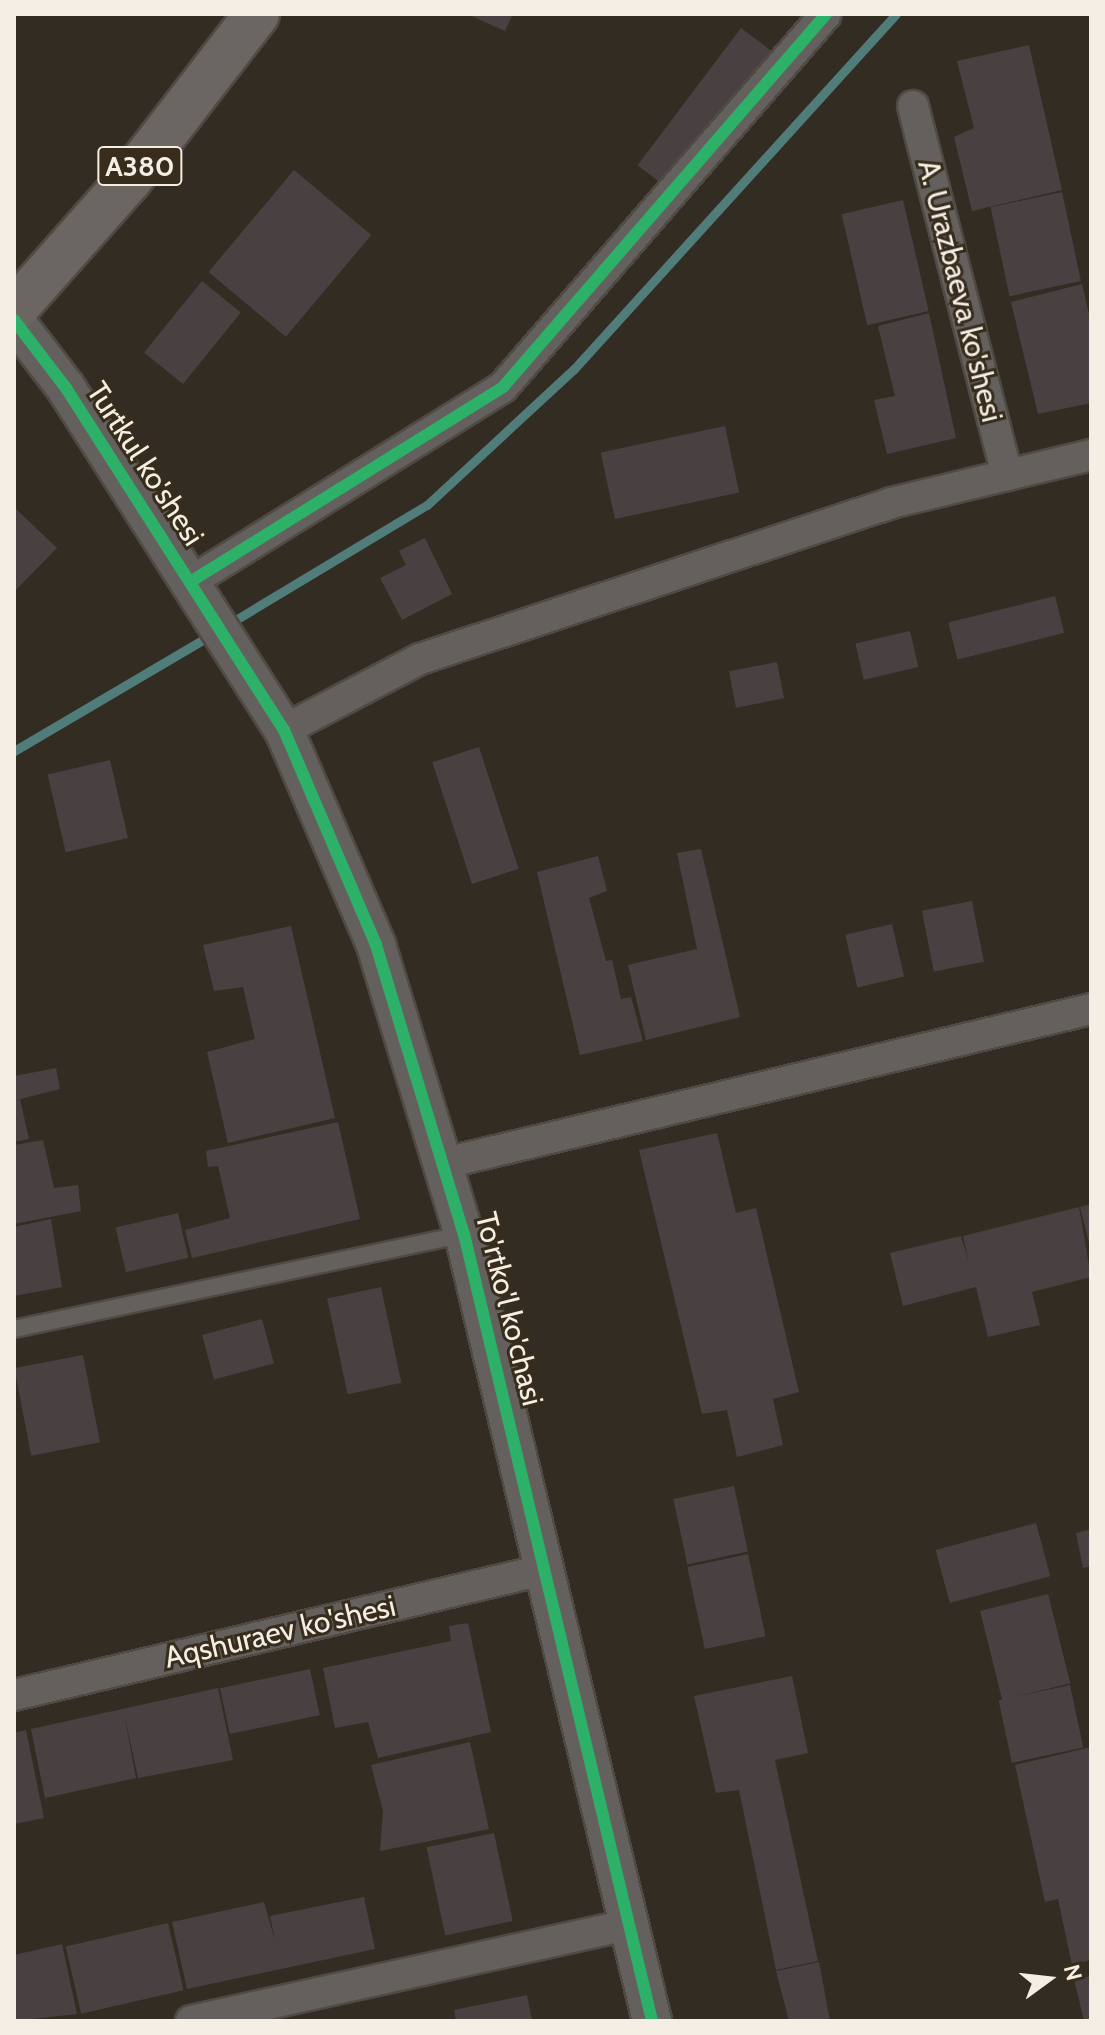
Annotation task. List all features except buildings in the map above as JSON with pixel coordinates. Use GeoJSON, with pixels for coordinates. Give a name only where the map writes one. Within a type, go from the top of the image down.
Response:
{"type":"FeatureCollection","features":[{"type":"Feature","properties":{"kind":"highway","name":"A380"},"geometry":{"type":"LineString","coordinates":[[14,310],[130,179],[257,14]]}},
{"type":"Feature","properties":{"kind":"street"},"geometry":{"type":"LineString","coordinates":[[190,582],[503,387],[826,14]]}},
{"type":"Feature","properties":{"kind":"street","name":"A. Urazbaeva ko'shesi"},"geometry":{"type":"LineString","coordinates":[[913,106],[1007,475]]}},
{"type":"Feature","properties":{"kind":"street","name":"Turtkul ko'shesi"},"geometry":{"type":"LineString","coordinates":[[14,320],[66,388],[220,629]]}},
{"type":"Feature","properties":{"kind":"street"},"geometry":{"type":"LineString","coordinates":[[284,730],[420,659],[891,503],[1091,455]]}},
{"type":"Feature","properties":{"kind":"street","name":"To'rtko'l ko'chasi"},"geometry":{"type":"LineString","coordinates":[[220,629],[284,730],[376,945],[445,1163],[547,1569],[632,1924],[652,2021]]}},
{"type":"Feature","properties":{"kind":"street"},"geometry":{"type":"LineString","coordinates":[[445,1163],[1091,1009]]}},
{"type":"Feature","properties":{"kind":"street","name":"Aqshuraev ko'shesi"},"geometry":{"type":"LineString","coordinates":[[14,1695],[547,1569]]}},
{"type":"Feature","properties":{"kind":"street"},"geometry":{"type":"LineString","coordinates":[[191,2021],[632,1924]]}},
{"type":"Feature","properties":{"kind":"lane"},"geometry":{"type":"LineString","coordinates":[[14,1329],[464,1234]]}},
{"type":"Feature","properties":{"kind":"waterway"},"geometry":{"type":"LineString","coordinates":[[227,625],[427,505],[574,369],[896,14]]}},
{"type":"Feature","properties":{"kind":"waterway"},"geometry":{"type":"LineString","coordinates":[[14,751],[214,633]]}},
{"type":"Feature","properties":{"kind":"cycle path"},"geometry":{"type":"LineString","coordinates":[[190,582],[503,387],[826,14]]}},
{"type":"Feature","properties":{"kind":"cycle path"},"geometry":{"type":"LineString","coordinates":[[14,320],[66,388],[284,730],[376,945],[464,1234],[652,2021]]}}]}
